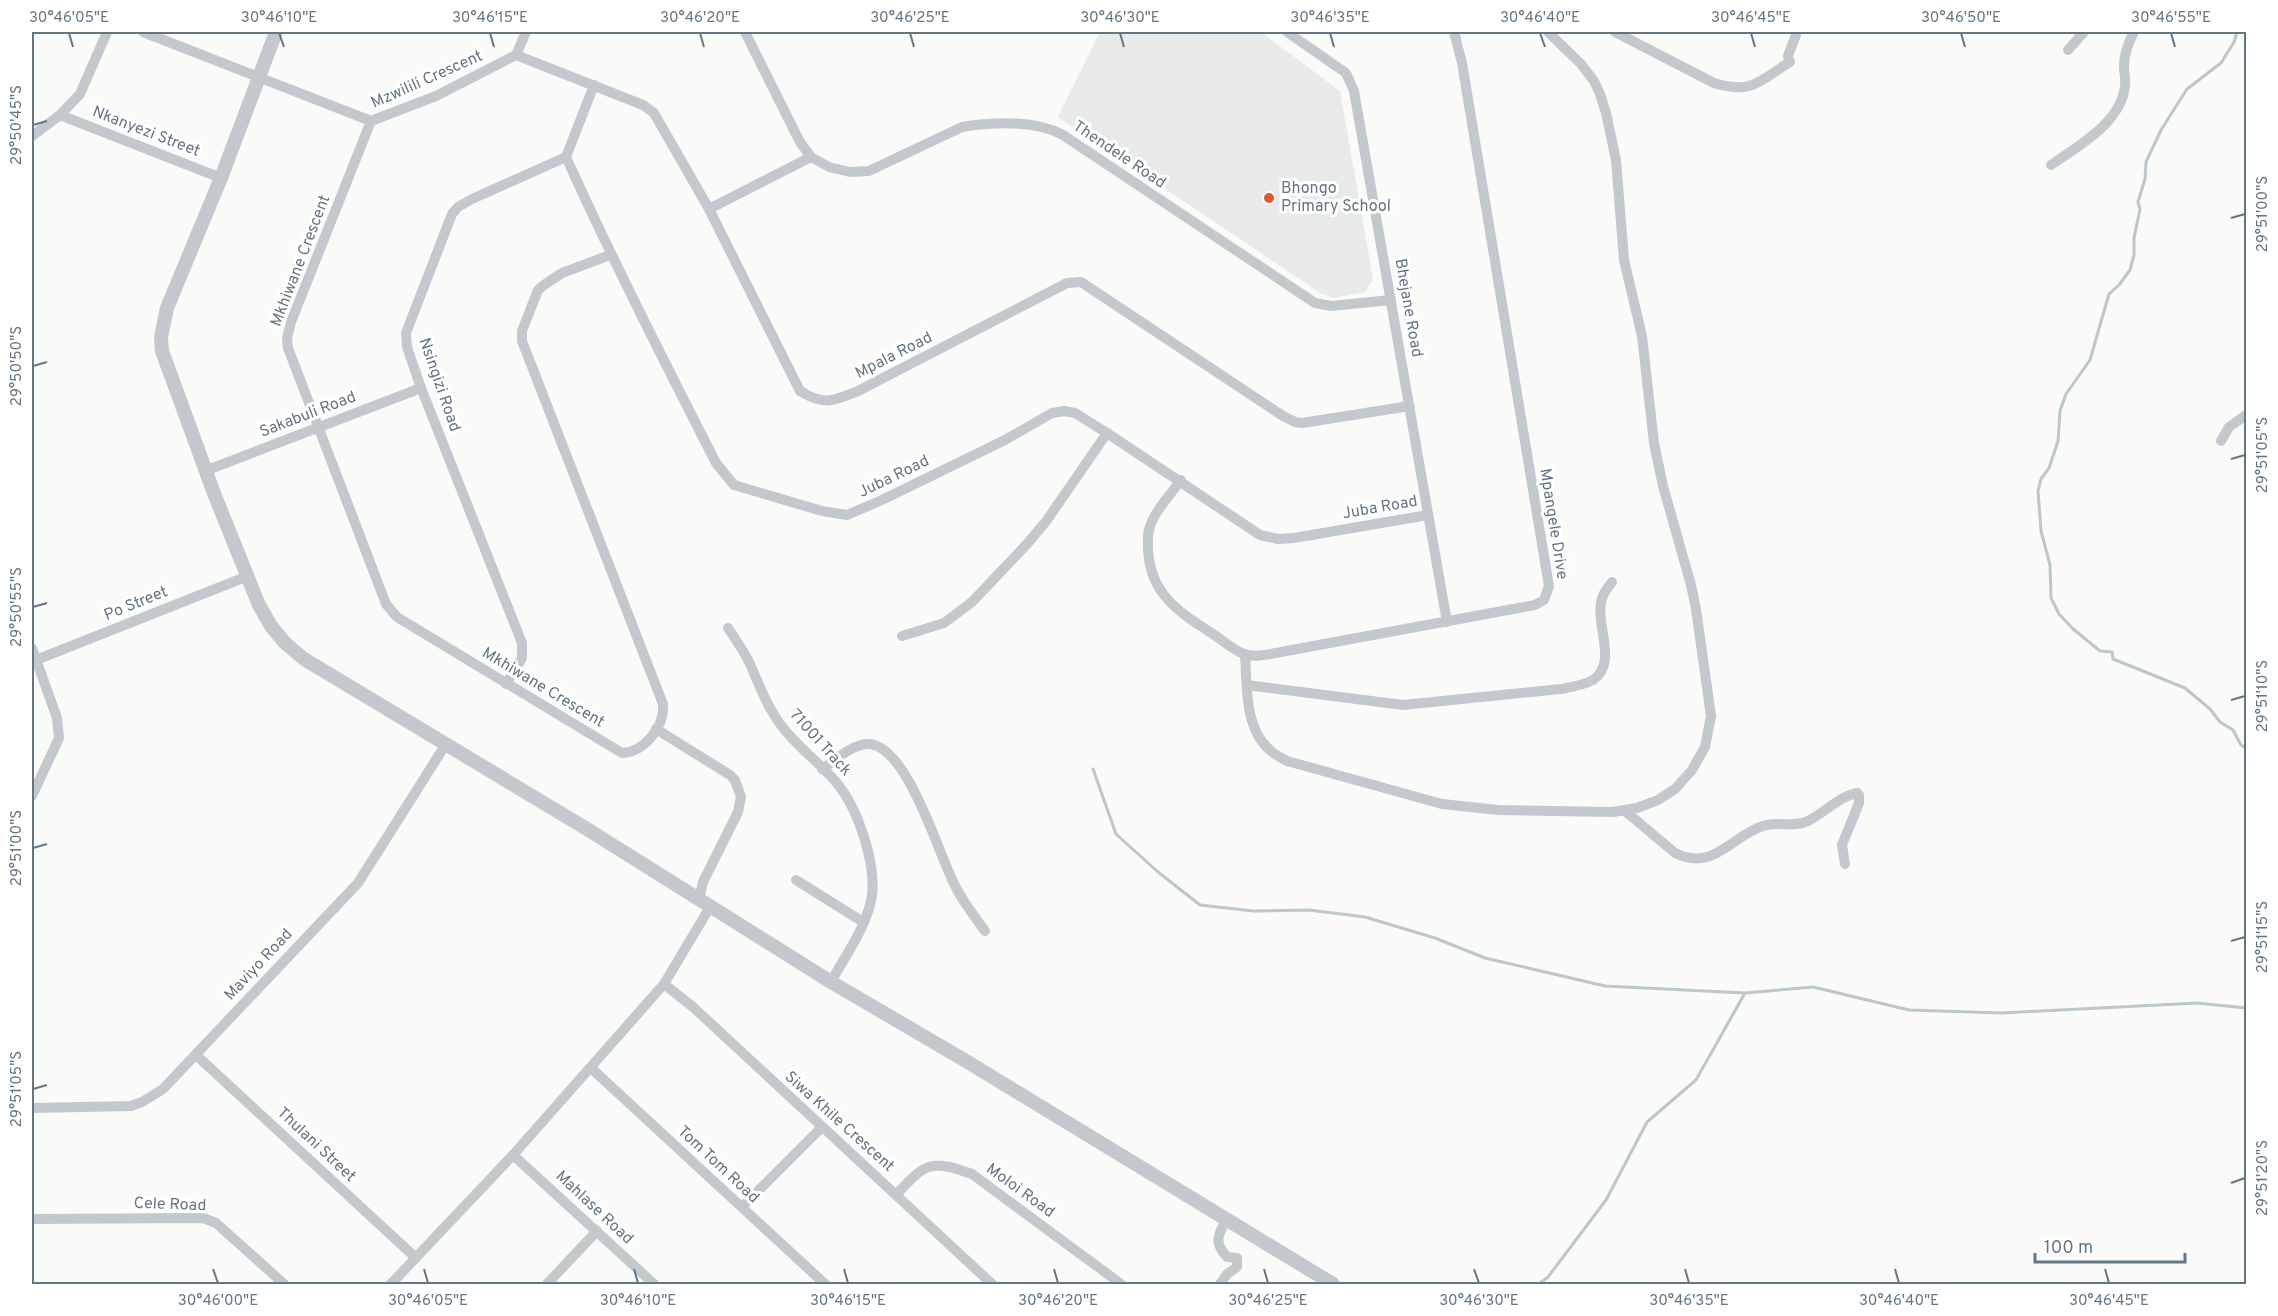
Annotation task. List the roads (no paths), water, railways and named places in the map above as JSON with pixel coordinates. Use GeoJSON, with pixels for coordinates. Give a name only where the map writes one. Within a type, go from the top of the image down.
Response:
{"type":"FeatureCollection","features":[{"type":"Feature","properties":{"kind":"street"},"geometry":{"type":"LineString","coordinates":[[32,136],[60,115],[80,94],[107,32]]}},
{"type":"Feature","properties":{"kind":"street","name":"Mzwilili Crescent"},"geometry":{"type":"LineString","coordinates":[[143,32],[371,121],[436,96],[516,55]]}},
{"type":"Feature","properties":{"kind":"street"},"geometry":{"type":"LineString","coordinates":[[276,32],[221,178],[167,308],[161,337],[162,351],[205,471],[263,612],[285,643],[304,659],[350,688],[587,829],[831,982],[966,1061],[1333,1284]]}},
{"type":"Feature","properties":{"kind":"street"},"geometry":{"type":"LineString","coordinates":[[516,55],[526,32]]}},
{"type":"Feature","properties":{"kind":"street"},"geometry":{"type":"LineString","coordinates":[[709,209],[810,157],[800,142],[745,32]]}},
{"type":"Feature","properties":{"kind":"street","name":"Bhejane Road"},"geometry":{"type":"LineString","coordinates":[[1287,32],[1346,74],[1351,82],[1447,622]]}},
{"type":"Feature","properties":{"kind":"street","name":"Mpangele Drive"},"geometry":{"type":"LineString","coordinates":[[1245,654],[1281,652],[1535,605],[1544,600],[1549,586],[1462,63],[1454,32]]}},
{"type":"Feature","properties":{"kind":"street"},"geometry":{"type":"LineString","coordinates":[[1616,32],[1714,83],[1727,87],[1756,85],[1790,62],[1788,56],[1797,32]]}},
{"type":"Feature","properties":{"kind":"street"},"geometry":{"type":"LineString","coordinates":[[2068,50],[2084,32]]}},
{"type":"Feature","properties":{"kind":"street"},"geometry":{"type":"LineString","coordinates":[[2050,165],[2111,118],[2121,102],[2125,86],[2124,59],[2128,42],[2134,32]]}},
{"type":"Feature","properties":{"kind":"street"},"geometry":{"type":"LineString","coordinates":[[1181,480],[1151,524],[1148,535],[1151,567],[1160,591],[1167,602],[1198,625],[1245,654],[1248,706],[1260,737],[1270,751],[1287,761],[1442,804],[1498,810],[1625,811],[1658,800],[1676,789],[1692,770],[1705,747],[1711,716],[1710,698],[1691,585],[1663,486],[1654,443],[1642,336],[1624,260],[1616,160],[1606,113],[1594,81],[1553,33]]}},
{"type":"Feature","properties":{"kind":"street","name":"Mpala Road"},"geometry":{"type":"LineString","coordinates":[[516,55],[643,105],[654,113],[709,209],[800,391],[820,400],[833,401],[858,391],[1073,281],[1081,282],[1294,422],[1302,423],[1410,406]]}},
{"type":"Feature","properties":{"kind":"street"},"geometry":{"type":"LineString","coordinates":[[566,157],[594,85]]}},
{"type":"Feature","properties":{"kind":"street","name":"Nkanyezi Street"},"geometry":{"type":"LineString","coordinates":[[60,115],[221,178]]}},
{"type":"Feature","properties":{"kind":"street","name":"Mkhiwane Crescent"},"geometry":{"type":"LineString","coordinates":[[371,121],[289,330],[288,348],[389,609],[396,617],[621,753],[637,750],[645,745],[656,729]]}},
{"type":"Feature","properties":{"kind":"street","name":"Thendele Road"},"geometry":{"type":"LineString","coordinates":[[810,157],[829,167],[850,172],[869,171],[962,127],[974,125],[1041,127],[1063,135],[1315,303],[1332,306],[1391,300]]}},
{"type":"Feature","properties":{"kind":"street","name":"Juba Road"},"geometry":{"type":"LineString","coordinates":[[566,157],[610,255],[716,463],[734,485],[822,511],[847,515],[985,450],[1052,413],[1064,411],[1075,413],[1107,433],[1181,480],[1260,535],[1278,539],[1301,537],[1428,514]]}},
{"type":"Feature","properties":{"kind":"street","name":"Nsingizi Road"},"geometry":{"type":"LineString","coordinates":[[506,684],[522,658],[522,643],[421,388],[407,347],[406,333],[452,214],[458,207],[566,157]]}},
{"type":"Feature","properties":{"kind":"street"},"geometry":{"type":"LineString","coordinates":[[391,1284],[513,1155],[664,984],[704,904],[704,882],[738,812],[741,797],[739,787],[730,775],[656,729],[664,710],[660,692],[522,341],[522,331],[538,290],[562,273],[610,255]]}},
{"type":"Feature","properties":{"kind":"street","name":"Sakabuli Road"},"geometry":{"type":"LineString","coordinates":[[205,471],[421,388]]}},
{"type":"Feature","properties":{"kind":"street"},"geometry":{"type":"LineString","coordinates":[[2221,441],[2229,427],[2247,415]]}},
{"type":"Feature","properties":{"kind":"street"},"geometry":{"type":"LineString","coordinates":[[902,636],[944,624],[972,602],[1040,528],[1107,433]]}},
{"type":"Feature","properties":{"kind":"street","name":"Po Street"},"geometry":{"type":"LineString","coordinates":[[36,660],[248,576]]}},
{"type":"Feature","properties":{"kind":"street"},"geometry":{"type":"LineString","coordinates":[[1247,685],[1403,705],[1561,689],[1584,684],[1595,679],[1603,668],[1606,649],[1601,603],[1612,582]]}},
{"type":"Feature","properties":{"kind":"street","name":"71001 Track"},"geometry":{"type":"LineString","coordinates":[[729,628],[779,723],[792,739],[836,781],[866,838],[872,889],[871,904],[852,947],[831,982]]}},
{"type":"Feature","properties":{"kind":"street"},"geometry":{"type":"LineString","coordinates":[[32,648],[57,718],[58,738],[32,796]]}},
{"type":"Feature","properties":{"kind":"street","name":"Maviyo Road"},"geometry":{"type":"LineString","coordinates":[[32,1108],[131,1106],[163,1089],[358,883],[446,744]]}},
{"type":"Feature","properties":{"kind":"street"},"geometry":{"type":"LineString","coordinates":[[822,768],[861,745],[877,746],[887,752],[916,794],[951,878],[964,901],[986,931]]}},
{"type":"Feature","properties":{"kind":"street"},"geometry":{"type":"LineString","coordinates":[[1625,811],[1675,853],[1695,858],[1710,856],[1724,850],[1764,825],[1804,823],[1847,796],[1857,794],[1859,803],[1842,845],[1845,864]]}},
{"type":"Feature","properties":{"kind":"street"},"geometry":{"type":"LineString","coordinates":[[796,880],[863,922]]}},
{"type":"Feature","properties":{"kind":"street","name":"Siwa Khile Crescent"},"geometry":{"type":"LineString","coordinates":[[664,984],[693,1007],[992,1284]]}},
{"type":"Feature","properties":{"kind":"street","name":"Thulani Street"},"geometry":{"type":"LineString","coordinates":[[196,1055],[416,1258]]}},
{"type":"Feature","properties":{"kind":"street","name":"Tom Tom Road"},"geometry":{"type":"LineString","coordinates":[[591,1068],[825,1284]]}},
{"type":"Feature","properties":{"kind":"street"},"geometry":{"type":"LineString","coordinates":[[742,1208],[821,1128]]}},
{"type":"Feature","properties":{"kind":"street","name":"Mahlase Road"},"geometry":{"type":"LineString","coordinates":[[513,1155],[654,1284]]}},
{"type":"Feature","properties":{"kind":"street","name":"Moloi Road"},"geometry":{"type":"LineString","coordinates":[[896,1195],[920,1170],[928,1167],[949,1166],[972,1174],[1121,1284]]}},
{"type":"Feature","properties":{"kind":"street","name":"Cele Road"},"geometry":{"type":"LineString","coordinates":[[32,1219],[203,1218],[216,1223],[284,1284]]}},
{"type":"Feature","properties":{"kind":"street"},"geometry":{"type":"LineString","coordinates":[[1220,1284],[1227,1274],[1237,1267],[1237,1258],[1227,1257],[1219,1248],[1218,1233],[1227,1220]]}},
{"type":"Feature","properties":{"kind":"street"},"geometry":{"type":"LineString","coordinates":[[548,1284],[597,1231]]}},
{"type":"Feature","properties":{"kind":"waterway"},"geometry":{"type":"LineString","coordinates":[[2237,32],[2234,42],[2221,63],[2187,89],[2161,130],[2146,162],[2145,179],[2138,202],[2140,209],[2130,270],[2109,294],[2090,360],[2066,394],[2060,411],[2058,441],[2038,491],[2041,531],[2050,565],[2051,598],[2059,614],[2100,651],[2112,652],[2113,659],[2185,688],[2210,709],[2220,722],[2233,730],[2241,745],[2246,748]]}},
{"type":"Feature","properties":{"kind":"waterway"},"geometry":{"type":"LineString","coordinates":[[1093,769],[1116,834],[1158,872],[1200,905],[1253,911],[1309,910],[1365,917],[1435,938],[1485,958],[1605,986],[1745,993],[1813,987],[1909,1010],[2002,1013],[2197,1003],[2246,1008]]}},
{"type":"Feature","properties":{"kind":"waterway"},"geometry":{"type":"LineString","coordinates":[[1539,1284],[1548,1277],[1606,1200],[1647,1122],[1696,1080],[1745,993]]}},
{"type":"Feature","properties":{"kind":"place","name":"Bhongo Primary School"},"geometry":{"type":"Point","coordinates":[1269,198]}}]}
